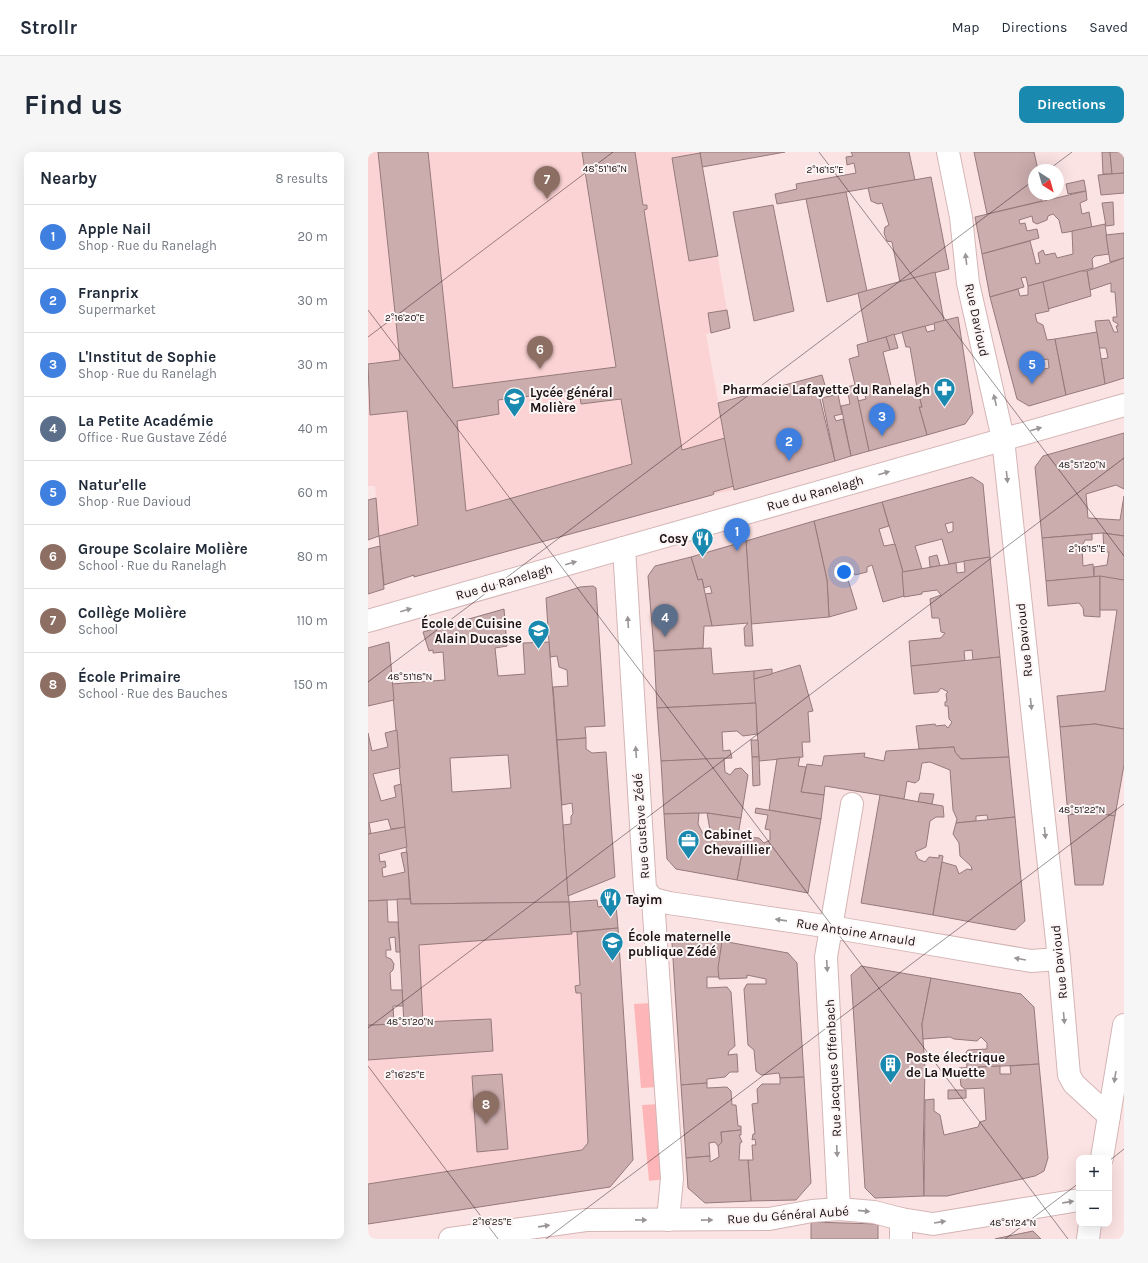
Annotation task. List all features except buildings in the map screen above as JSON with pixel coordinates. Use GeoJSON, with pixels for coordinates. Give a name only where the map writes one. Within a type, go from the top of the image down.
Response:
{"type":"FeatureCollection","features":[{"type":"Feature","properties":{"kind":"street","name":"Rue Davioud"},"geometry":{"type":"LineString","coordinates":[[948,152],[961,217],[968,283],[1003,439],[1059,959],[1069,1075],[1074,1084],[1109,1116]]}},
{"type":"Feature","properties":{"kind":"street","name":"Rue du Ranelagh"},"geometry":{"type":"LineString","coordinates":[[368,621],[1124,405]]}},
{"type":"Feature","properties":{"kind":"street","name":"Rue Gustave Zédé"},"geometry":{"type":"LineString","coordinates":[[624,548],[645,889],[653,899],[672,1178],[668,1220]]}},
{"type":"Feature","properties":{"kind":"street","name":"Rue Jacques Offenbach"},"geometry":{"type":"LineString","coordinates":[[839,1209],[826,956],[852,804]]}},
{"type":"Feature","properties":{"kind":"street","name":"Rue Antoine Arnauld"},"geometry":{"type":"LineString","coordinates":[[653,899],[669,903],[831,927],[1031,961],[1059,959]]}},
{"type":"Feature","properties":{"kind":"street"},"geometry":{"type":"LineString","coordinates":[[1102,1155],[1124,1025]]}},
{"type":"Feature","properties":{"kind":"street","name":"Rue du Général Aubé"},"geometry":{"type":"LineString","coordinates":[[450,1239],[586,1220],[613,1229],[668,1220],[769,1219],[812,1211],[839,1209],[874,1212],[901,1229],[1076,1200]]}},
{"type":"Feature","properties":{"kind":"street"},"geometry":{"type":"LineString","coordinates":[[1088,1239],[1090,1227]]}},
{"type":"Feature","properties":{"kind":"shaded area"},"geometry":{"type":"Polygon","coordinates":[[[368,152],[700,152],[730,328],[706,334],[734,490],[714,494],[414,577],[413,575],[384,585],[375,486],[368,486],[368,152]]]}},
{"type":"Feature","properties":{"kind":"shaded area"},"geometry":{"type":"Polygon","coordinates":[[[397,899],[410,899],[411,904],[569,902],[572,932],[618,928],[633,1160],[610,1187],[368,1224],[368,1025],[404,1023],[397,899]]]}},
{"type":"Feature","properties":{"kind":"shaded area"},"geometry":{"type":"Polygon","coordinates":[[[652,1003],[658,1087],[641,1088],[634,1004],[652,1003]]]}},
{"type":"Feature","properties":{"kind":"shaded area"},"geometry":{"type":"Polygon","coordinates":[[[659,1104],[665,1179],[649,1181],[642,1105],[659,1104]]]}},
{"type":"Feature","properties":{"kind":"place","name":"Collège Molière"},"geometry":{"type":"Point","coordinates":[547,199]}},
{"type":"Feature","properties":{"kind":"place","name":"Groupe Scolaire Molière"},"geometry":{"type":"Point","coordinates":[540,369]}},
{"type":"Feature","properties":{"kind":"place","name":"Natur'elle"},"geometry":{"type":"Point","coordinates":[1032,384]}},
{"type":"Feature","properties":{"kind":"place","name":"Pharmacie Lafayette du Ranelagh"},"geometry":{"type":"Point","coordinates":[945,408]}},
{"type":"Feature","properties":{"kind":"place","name":"Lycée général Molière"},"geometry":{"type":"Point","coordinates":[515,418]}},
{"type":"Feature","properties":{"kind":"place","name":"L'Institut de Sophie"},"geometry":{"type":"Point","coordinates":[882,436]}},
{"type":"Feature","properties":{"kind":"place","name":"Franprix"},"geometry":{"type":"Point","coordinates":[789,461]}},
{"type":"Feature","properties":{"kind":"place","name":"Apple Nail"},"geometry":{"type":"Point","coordinates":[737,551]}},
{"type":"Feature","properties":{"kind":"place","name":"Cosy"},"geometry":{"type":"Point","coordinates":[703,558]}},
{"type":"Feature","properties":{"kind":"place","name":"La Petite Académie"},"geometry":{"type":"Point","coordinates":[665,637]}},
{"type":"Feature","properties":{"kind":"place","name":"École de Cuisine Alain Ducasse"},"geometry":{"type":"Point","coordinates":[538,650]}},
{"type":"Feature","properties":{"kind":"place","name":"Cabinet Chevaillier"},"geometry":{"type":"Point","coordinates":[688,860]}},
{"type":"Feature","properties":{"kind":"place","name":"Tayim"},"geometry":{"type":"Point","coordinates":[611,918]}},
{"type":"Feature","properties":{"kind":"place","name":"École maternelle publique Zédé"},"geometry":{"type":"Point","coordinates":[612,962]}},
{"type":"Feature","properties":{"kind":"place","name":"Poste électrique de La Muette"},"geometry":{"type":"Point","coordinates":[891,1084]}},
{"type":"Feature","properties":{"kind":"place","name":"École Primaire"},"geometry":{"type":"Point","coordinates":[486,1124]}}]}
